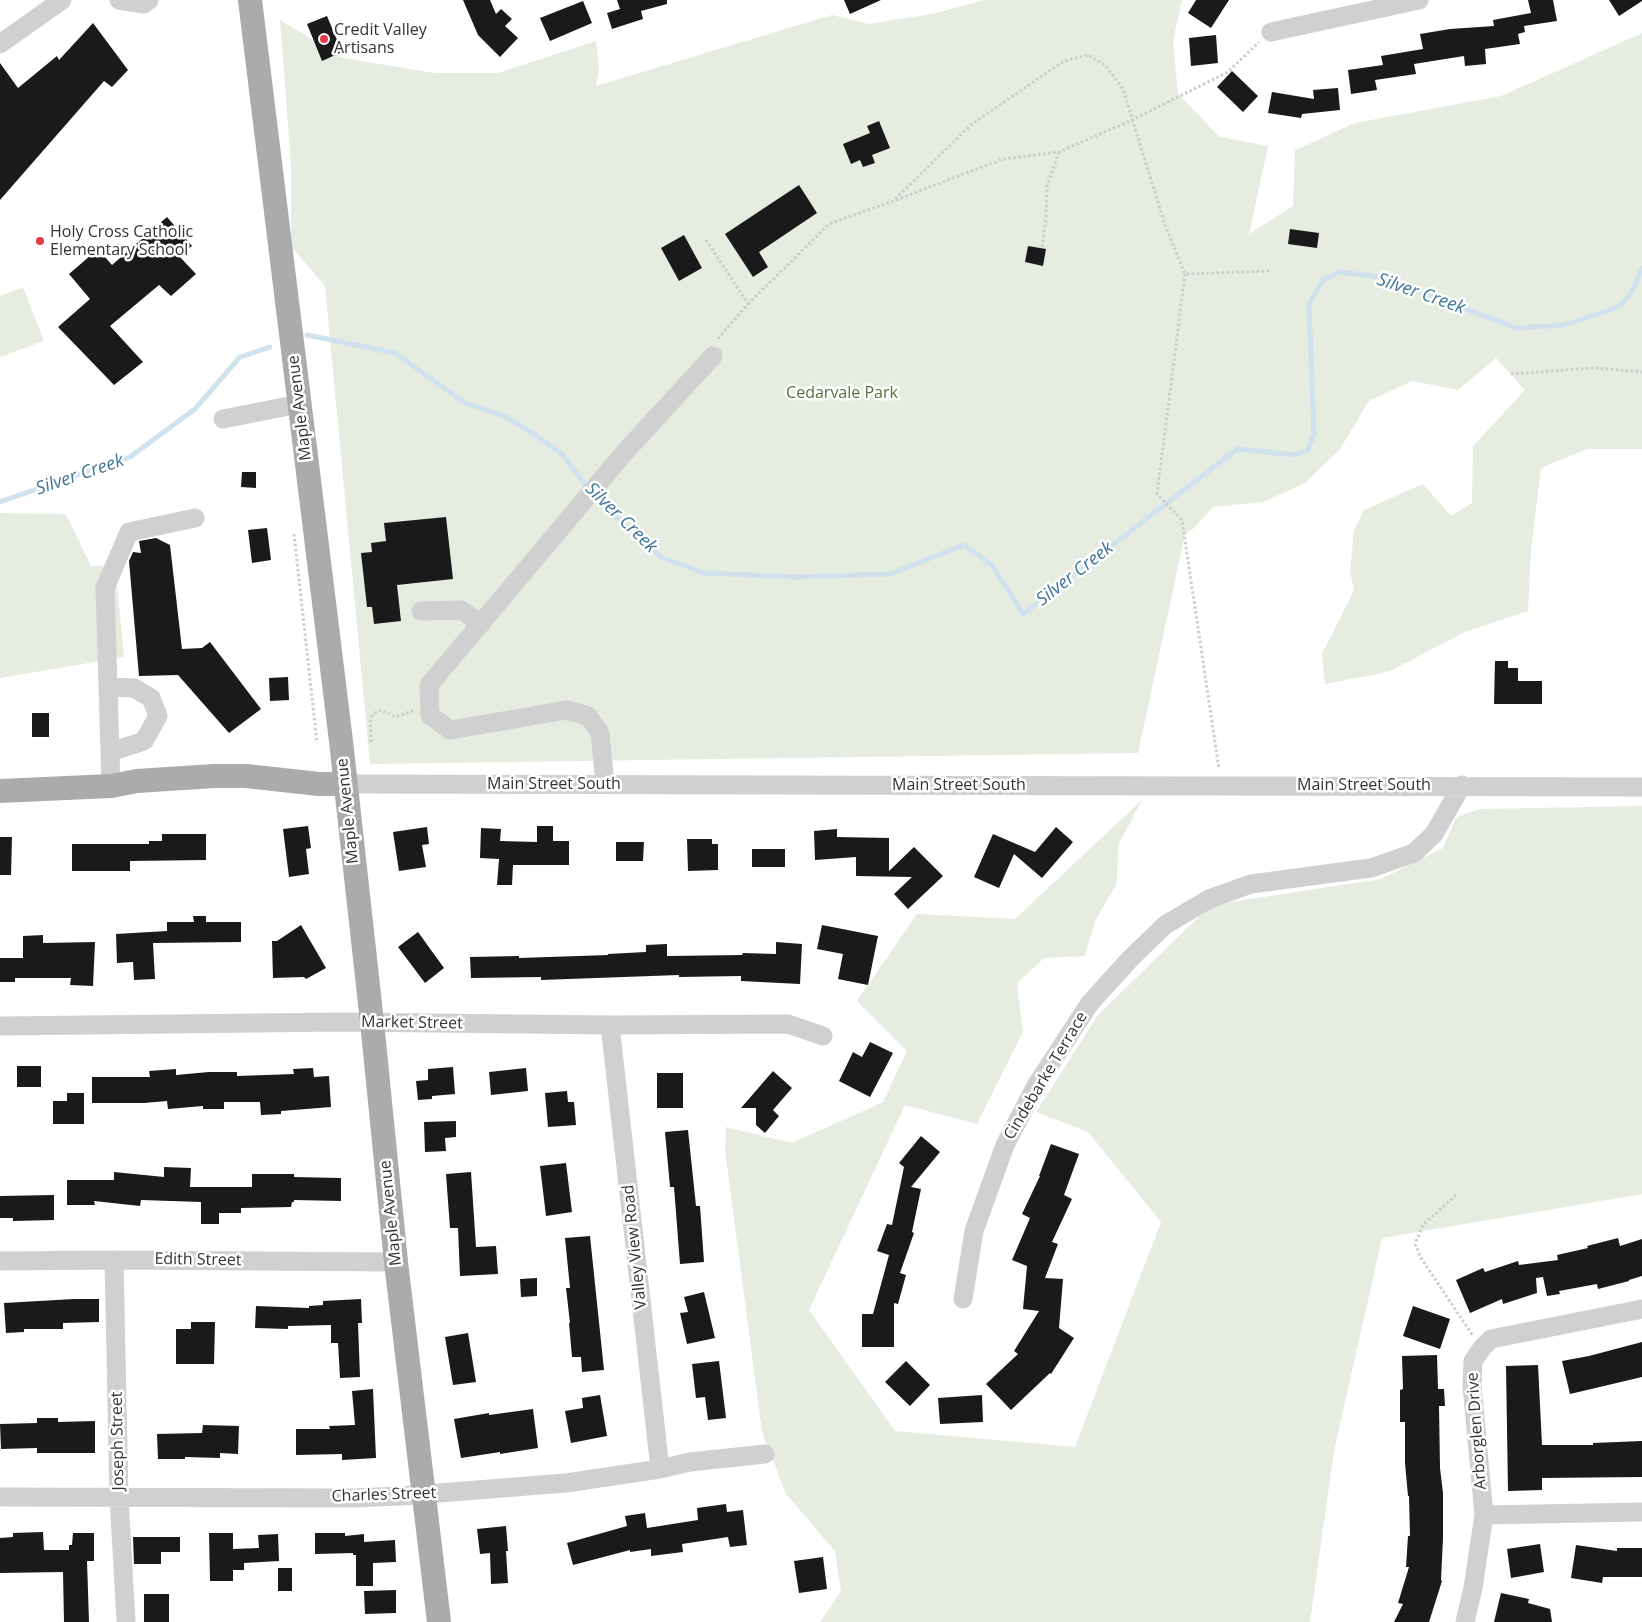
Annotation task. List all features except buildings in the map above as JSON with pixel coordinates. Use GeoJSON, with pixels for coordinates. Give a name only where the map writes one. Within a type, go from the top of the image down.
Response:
{"type":"FeatureCollection","features":[{"type":"Feature","properties":{"kind":"main road","name":"Maple Avenue"},"geometry":{"type":"LineString","coordinates":[[250,0],[345,784],[372,1022],[396,1262],[439,1622]]}},
{"type":"Feature","properties":{"kind":"main road","name":"Main Street South"},"geometry":{"type":"LineString","coordinates":[[0,791],[111,786],[137,781],[188,793],[250,786],[276,779],[320,784],[345,784]]}},
{"type":"Feature","properties":{"kind":"street"},"geometry":{"type":"LineString","coordinates":[[0,44],[62,0]]}},
{"type":"Feature","properties":{"kind":"street"},"geometry":{"type":"LineString","coordinates":[[119,0],[144,4],[149,0]]}},
{"type":"Feature","properties":{"kind":"street"},"geometry":{"type":"LineString","coordinates":[[1271,32],[1419,0]]}},
{"type":"Feature","properties":{"kind":"street"},"geometry":{"type":"LineString","coordinates":[[605,784],[600,733],[588,716],[567,710],[450,730],[430,715],[430,685],[713,350]]}},
{"type":"Feature","properties":{"kind":"street"},"geometry":{"type":"LineString","coordinates":[[223,419],[300,404]]}},
{"type":"Feature","properties":{"kind":"street"},"geometry":{"type":"LineString","coordinates":[[111,786],[105,588],[129,532],[195,518]]}},
{"type":"Feature","properties":{"kind":"street"},"geometry":{"type":"LineString","coordinates":[[421,611],[461,610],[481,624]]}},
{"type":"Feature","properties":{"kind":"street"},"geometry":{"type":"LineString","coordinates":[[108,686],[134,688],[151,698],[158,716],[144,742],[110,752]]}},
{"type":"Feature","properties":{"kind":"street","name":"Main Street South"},"geometry":{"type":"LineString","coordinates":[[345,784],[1462,785],[1642,787]]}},
{"type":"Feature","properties":{"kind":"street","name":"Cindebarke Terrace"},"geometry":{"type":"LineString","coordinates":[[963,1299],[974,1231],[1005,1145],[1038,1084],[1090,1003],[1130,959],[1165,925],[1209,899],[1251,884],[1371,868],[1414,853],[1434,834],[1462,785]]}},
{"type":"Feature","properties":{"kind":"street","name":"Market Street"},"geometry":{"type":"LineString","coordinates":[[0,1026],[372,1022],[610,1025],[788,1024],[823,1036]]}},
{"type":"Feature","properties":{"kind":"street","name":"Valley View Road"},"geometry":{"type":"LineString","coordinates":[[610,1025],[660,1469]]}},
{"type":"Feature","properties":{"kind":"street","name":"Joseph Street"},"geometry":{"type":"LineString","coordinates":[[114,1260],[119,1497],[126,1622]]}},
{"type":"Feature","properties":{"kind":"street","name":"Edith Street"},"geometry":{"type":"LineString","coordinates":[[0,1261],[396,1262]]}},
{"type":"Feature","properties":{"kind":"street","name":"Arborglen Drive"},"geometry":{"type":"LineString","coordinates":[[1465,1622],[1473,1588],[1484,1515],[1472,1386],[1473,1361],[1491,1339],[1642,1309]]}},
{"type":"Feature","properties":{"kind":"street","name":"Charles Street"},"geometry":{"type":"LineString","coordinates":[[0,1497],[353,1498],[566,1482],[660,1469],[690,1462],[765,1454]]}},
{"type":"Feature","properties":{"kind":"street"},"geometry":{"type":"LineString","coordinates":[[1484,1515],[1642,1512]]}},
{"type":"Feature","properties":{"kind":"path"},"geometry":{"type":"LineString","coordinates":[[713,350],[748,304],[829,224],[1003,159],[1059,152],[1132,120],[1228,72],[1271,32]]}},
{"type":"Feature","properties":{"kind":"path"},"geometry":{"type":"LineString","coordinates":[[893,200],[972,124],[1064,61],[1088,56],[1105,65],[1123,89],[1165,225],[1185,274],[1157,494],[1182,520],[1219,769]]}},
{"type":"Feature","properties":{"kind":"path"},"geometry":{"type":"LineString","coordinates":[[1042,247],[1046,217],[1047,186],[1059,152]]}},
{"type":"Feature","properties":{"kind":"path"},"geometry":{"type":"LineString","coordinates":[[706,240],[748,304]]}},
{"type":"Feature","properties":{"kind":"path"},"geometry":{"type":"LineString","coordinates":[[1185,274],[1269,271]]}},
{"type":"Feature","properties":{"kind":"path"},"geometry":{"type":"LineString","coordinates":[[1511,374],[1595,368],[1642,372]]}},
{"type":"Feature","properties":{"kind":"path"},"geometry":{"type":"LineString","coordinates":[[371,742],[370,722],[373,714],[381,710],[396,717],[430,705]]}},
{"type":"Feature","properties":{"kind":"path"},"geometry":{"type":"LineString","coordinates":[[1456,1195],[1423,1225],[1415,1244],[1421,1258],[1482,1348]]}},
{"type":"Feature","properties":{"kind":"green space","name":"Cedarvale Park"},"geometry":{"type":"Polygon","coordinates":[[[983,0],[1182,0],[1173,41],[1178,94],[1220,137],[1268,146],[1249,234],[1293,206],[1295,150],[1355,123],[1501,96],[1642,33],[1642,449],[1587,449],[1541,468],[1531,550],[1528,611],[1465,632],[1388,672],[1325,684],[1322,654],[1354,590],[1350,572],[1354,530],[1364,510],[1423,484],[1451,516],[1472,503],[1473,446],[1525,390],[1496,358],[1458,390],[1412,381],[1369,401],[1340,449],[1305,483],[1263,502],[1213,507],[1193,529],[1185,534],[1138,753],[370,764],[325,286],[291,246],[291,165],[280,20],[343,58],[434,73],[498,73],[596,41],[599,69],[596,86],[832,15],[869,24],[937,13],[983,0]]]}},
{"type":"Feature","properties":{"kind":"green space"},"geometry":{"type":"Polygon","coordinates":[[[23,287],[44,341],[0,357],[0,296],[23,287]]]}},
{"type":"Feature","properties":{"kind":"green space"},"geometry":{"type":"Polygon","coordinates":[[[0,513],[66,514],[91,566],[115,565],[124,657],[0,678],[0,513]]]}},
{"type":"Feature","properties":{"kind":"green space"},"geometry":{"type":"Polygon","coordinates":[[[1142,800],[1119,844],[1116,885],[1095,921],[1085,956],[1044,958],[1017,983],[1023,1032],[977,1124],[905,1105],[809,1310],[895,1431],[1075,1447],[1161,1222],[1088,1132],[1036,1112],[1098,1015],[1211,905],[1381,879],[1443,848],[1455,820],[1461,815],[1481,809],[1642,806],[1642,1194],[1382,1238],[1334,1451],[1310,1622],[820,1622],[841,1591],[835,1551],[786,1494],[762,1432],[725,1150],[726,1127],[792,1143],[883,1102],[907,1051],[857,1001],[917,914],[1015,919],[1142,800]]]}},
{"type":"Feature","properties":{"kind":"waterway","name":"Silver Creek"},"geometry":{"type":"LineString","coordinates":[[307,335],[395,353],[465,403],[504,416],[534,434],[562,454],[595,498],[661,557],[704,573],[796,577],[890,574],[964,545],[992,565],[1023,614],[1237,449],[1295,455],[1308,450],[1314,433],[1309,305],[1323,280],[1340,272],[1379,277],[1517,328],[1564,325],[1618,307],[1631,294],[1642,268]]}},
{"type":"Feature","properties":{"kind":"waterway","name":"Silver Creek"},"geometry":{"type":"LineString","coordinates":[[0,502],[130,457],[195,409],[240,357],[270,347]]}},
{"type":"Feature","properties":{"kind":"place","name":"Credit Valley Artisans"},"geometry":{"type":"Point","coordinates":[324,39]}},
{"type":"Feature","properties":{"kind":"place","name":"Holy Cross Catholic Elementary School"},"geometry":{"type":"Point","coordinates":[40,241]}}]}
